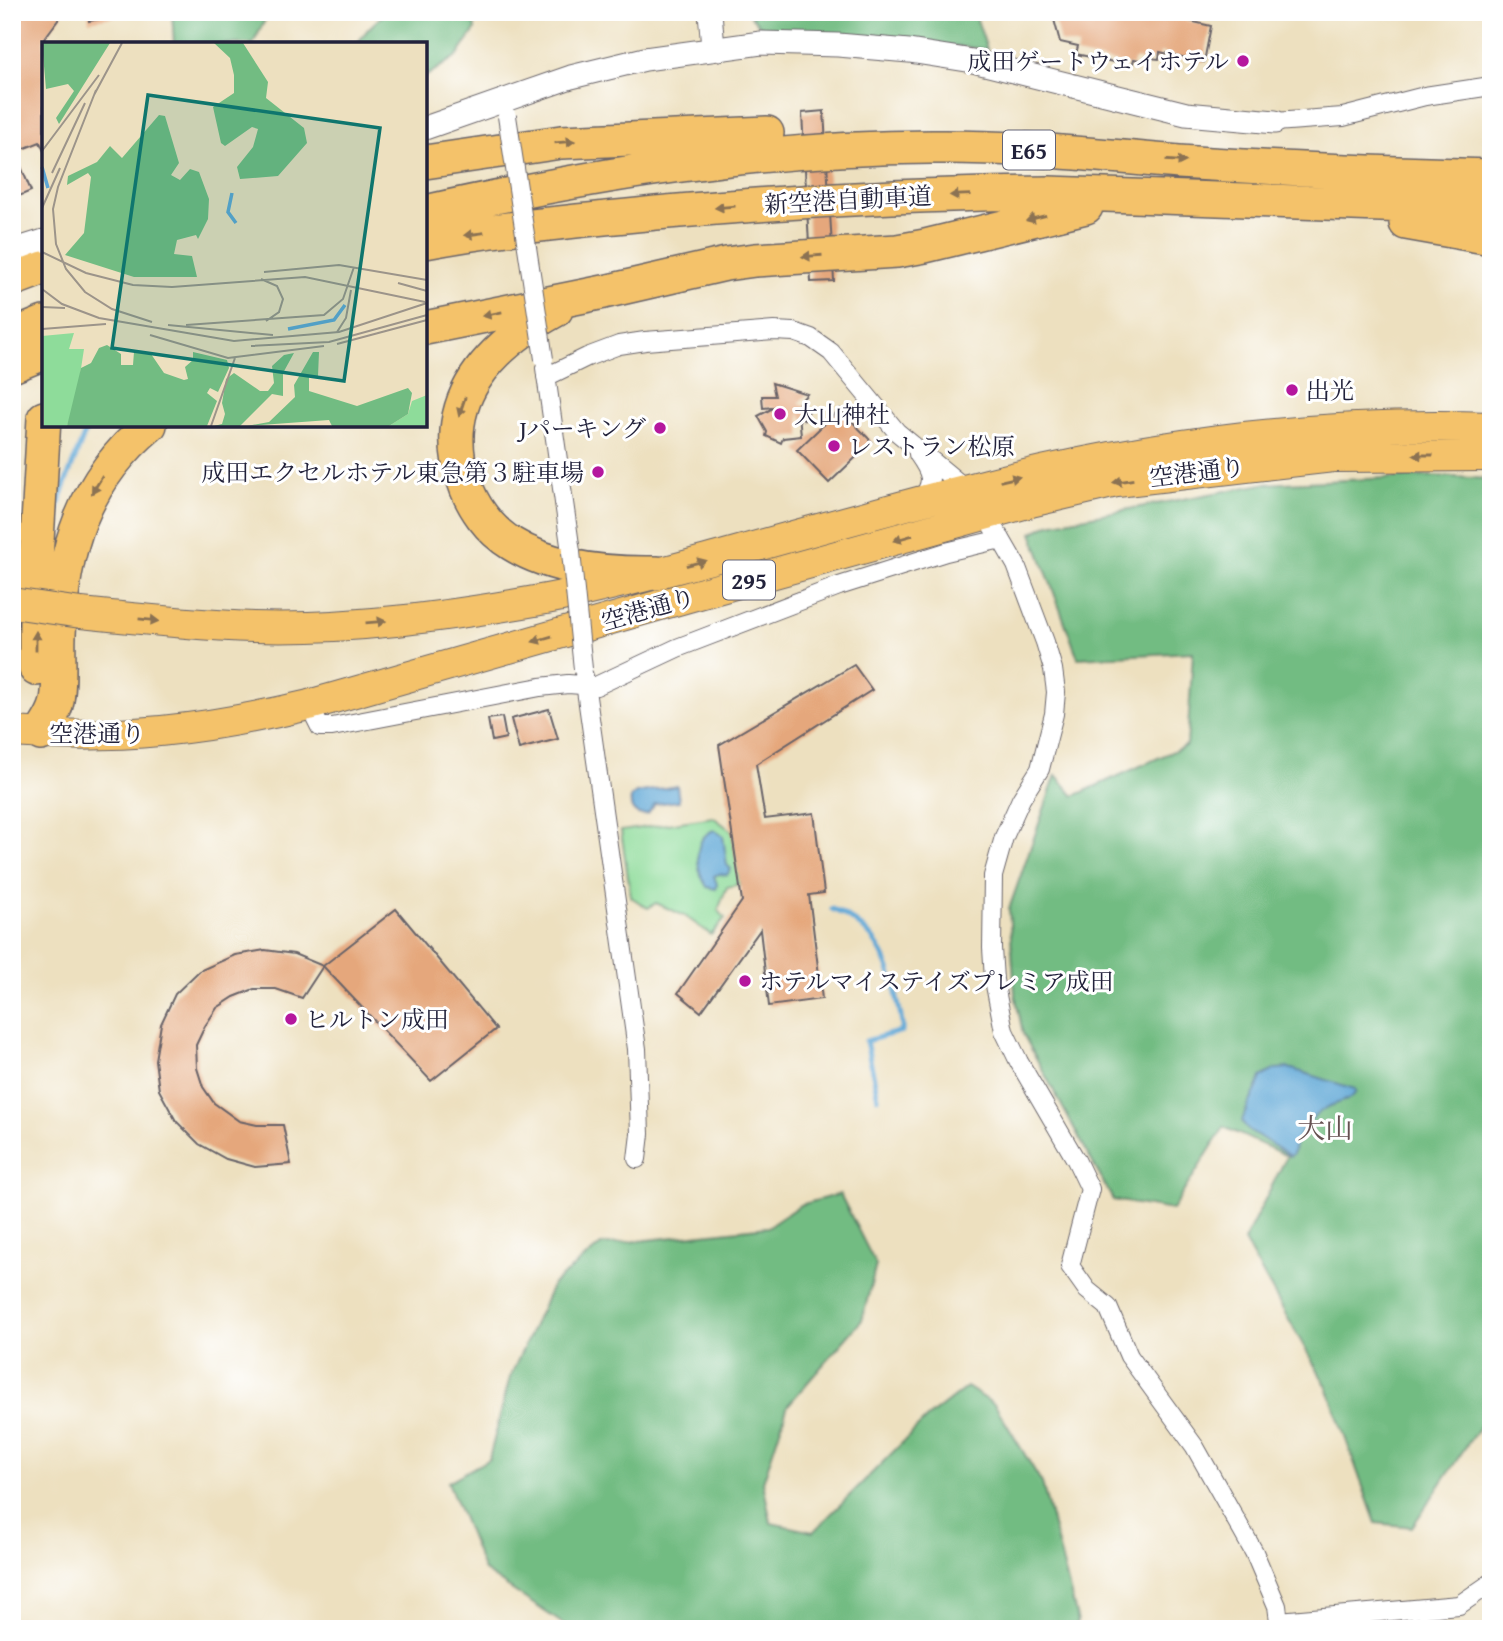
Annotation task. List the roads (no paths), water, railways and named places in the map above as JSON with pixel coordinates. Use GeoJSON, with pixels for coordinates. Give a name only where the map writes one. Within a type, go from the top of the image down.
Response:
{"type":"FeatureCollection","features":[{"type":"Feature","properties":{"kind":"highway"},"geometry":{"type":"LineString","coordinates":[[427,162],[561,142],[886,126],[983,131],[1127,157]]}},
{"type":"Feature","properties":{"kind":"highway","name":"新空港自動車道"},"geometry":{"type":"LineString","coordinates":[[427,212],[589,178],[733,157],[934,147],[1047,151],[1242,165]]}},
{"type":"Feature","properties":{"kind":"highway"},"geometry":{"type":"LineString","coordinates":[[1242,165],[1491,159]]}},
{"type":"Feature","properties":{"kind":"highway"},"geometry":{"type":"LineString","coordinates":[[1242,165],[1491,176]]}},
{"type":"Feature","properties":{"kind":"highway","name":"新空港自動車道"},"geometry":{"type":"LineString","coordinates":[[427,242],[556,223],[793,203],[978,194],[1049,193],[1272,202]]}},
{"type":"Feature","properties":{"kind":"highway"},"geometry":{"type":"LineString","coordinates":[[427,328],[604,292],[697,270],[755,260],[897,251],[951,241],[1090,206],[1175,197]]}},
{"type":"Feature","properties":{"kind":"highway"},"geometry":{"type":"LineString","coordinates":[[1272,202],[1491,209]]}},
{"type":"Feature","properties":{"kind":"highway"},"geometry":{"type":"LineString","coordinates":[[1272,202],[1491,239]]}},
{"type":"Feature","properties":{"kind":"highway"},"geometry":{"type":"LineString","coordinates":[[12,280],[42,269]]}},
{"type":"Feature","properties":{"kind":"highway"},"geometry":{"type":"LineString","coordinates":[[604,292],[560,308],[528,326],[506,341],[489,359],[464,400],[457,424],[459,467],[467,493],[483,519],[512,544],[562,564],[620,574],[657,573]]}},
{"type":"Feature","properties":{"kind":"highway"},"geometry":{"type":"LineString","coordinates":[[12,336],[42,324]]}},
{"type":"Feature","properties":{"kind":"highway"},"geometry":{"type":"LineString","coordinates":[[12,366],[42,354]]}},
{"type":"Feature","properties":{"kind":"highway","name":"空港通り"},"geometry":{"type":"LineString","coordinates":[[12,603],[166,622],[256,627],[424,618],[550,598],[657,573],[966,489],[1107,458],[1244,435],[1402,426],[1491,427]]}},
{"type":"Feature","properties":{"kind":"highway"},"geometry":{"type":"LineString","coordinates":[[27,733],[36,696],[36,559],[43,427]]}},
{"type":"Feature","properties":{"kind":"highway"},"geometry":{"type":"LineString","coordinates":[[27,733],[57,703],[61,595],[68,556],[79,520],[104,475],[123,451],[148,427]]}},
{"type":"Feature","properties":{"kind":"highway","name":"空港通り"},"geometry":{"type":"LineString","coordinates":[[27,733],[106,736],[177,730],[259,717],[984,515],[1117,482],[1346,456],[1491,456]]}},
{"type":"Feature","properties":{"kind":"street"},"geometry":{"type":"LineString","coordinates":[[710,12],[713,48]]}},
{"type":"Feature","properties":{"kind":"street"},"geometry":{"type":"LineString","coordinates":[[427,128],[506,108],[571,77],[645,60],[761,43],[838,45],[909,51],[973,61],[1186,114],[1275,122],[1343,117],[1425,96],[1491,86]]}},
{"type":"Feature","properties":{"kind":"street"},"geometry":{"type":"LineString","coordinates":[[506,108],[545,368],[584,677],[637,1049],[637,1159]]}},
{"type":"Feature","properties":{"kind":"street"},"geometry":{"type":"LineString","coordinates":[[12,251],[42,242]]}},
{"type":"Feature","properties":{"kind":"street"},"geometry":{"type":"LineString","coordinates":[[545,368],[619,345],[645,341],[774,331],[793,332],[811,338],[831,352],[897,432],[966,489],[1016,565],[1053,668],[1056,692],[1051,733],[1040,769],[1021,799],[1004,836],[993,876],[991,915],[994,980],[1004,1031],[1090,1189],[1070,1266],[1087,1290],[1108,1307],[1129,1356],[1195,1447],[1254,1552],[1277,1606],[1277,1625],[1459,1605],[1491,1583]]}},
{"type":"Feature","properties":{"kind":"street"},"geometry":{"type":"LineString","coordinates":[[912,445],[929,471],[931,483],[920,502]]}},
{"type":"Feature","properties":{"kind":"street"},"geometry":{"type":"LineString","coordinates":[[584,677],[596,686],[677,648],[839,586],[946,552],[1001,540]]}},
{"type":"Feature","properties":{"kind":"street"},"geometry":{"type":"LineString","coordinates":[[309,705],[320,727],[332,727],[568,684],[584,677]]}},
{"type":"Feature","properties":{"kind":"water"},"geometry":{"type":"Polygon","coordinates":[[[677,786],[679,801],[655,804],[648,814],[640,814],[632,809],[631,797],[636,793],[677,786]]]}},
{"type":"Feature","properties":{"kind":"water"},"geometry":{"type":"Polygon","coordinates":[[[714,830],[723,836],[727,865],[731,869],[727,875],[714,876],[716,889],[707,887],[698,864],[702,840],[714,830]]]}},
{"type":"Feature","properties":{"kind":"water"},"geometry":{"type":"Polygon","coordinates":[[[1289,1068],[1355,1089],[1356,1092],[1314,1117],[1300,1134],[1290,1156],[1246,1128],[1242,1121],[1261,1077],[1276,1069],[1289,1068]]]}},
{"type":"Feature","properties":{"kind":"waterway"},"geometry":{"type":"LineString","coordinates":[[53,528],[63,489],[87,427]]}},
{"type":"Feature","properties":{"kind":"waterway"},"geometry":{"type":"LineString","coordinates":[[832,909],[857,924],[875,942],[887,965],[896,993],[902,1031],[866,1041],[878,1098]]}},
{"type":"Feature","properties":{"kind":"place","name":"成田ゲートウェイホテル"},"geometry":{"type":"Point","coordinates":[1243,61]}},
{"type":"Feature","properties":{"kind":"place","name":"出光"},"geometry":{"type":"Point","coordinates":[1292,390]}},
{"type":"Feature","properties":{"kind":"place","name":"大山神社"},"geometry":{"type":"Point","coordinates":[780,414]}},
{"type":"Feature","properties":{"kind":"place","name":"Jパーキング"},"geometry":{"type":"Point","coordinates":[660,428]}},
{"type":"Feature","properties":{"kind":"place","name":"レストラン松原"},"geometry":{"type":"Point","coordinates":[834,446]}},
{"type":"Feature","properties":{"kind":"place","name":"成田エクセルホテル東急第３駐車場"},"geometry":{"type":"Point","coordinates":[598,472]}},
{"type":"Feature","properties":{"kind":"place","name":"ホテルマイステイズプレミア成田"},"geometry":{"type":"Point","coordinates":[745,981]}},
{"type":"Feature","properties":{"kind":"place","name":"ヒルトン成田"},"geometry":{"type":"Point","coordinates":[291,1019]}},
{"type":"Feature","properties":{"kind":"district","name":"大山"},"geometry":{"type":"Point","coordinates":[1325,1127]}}]}
